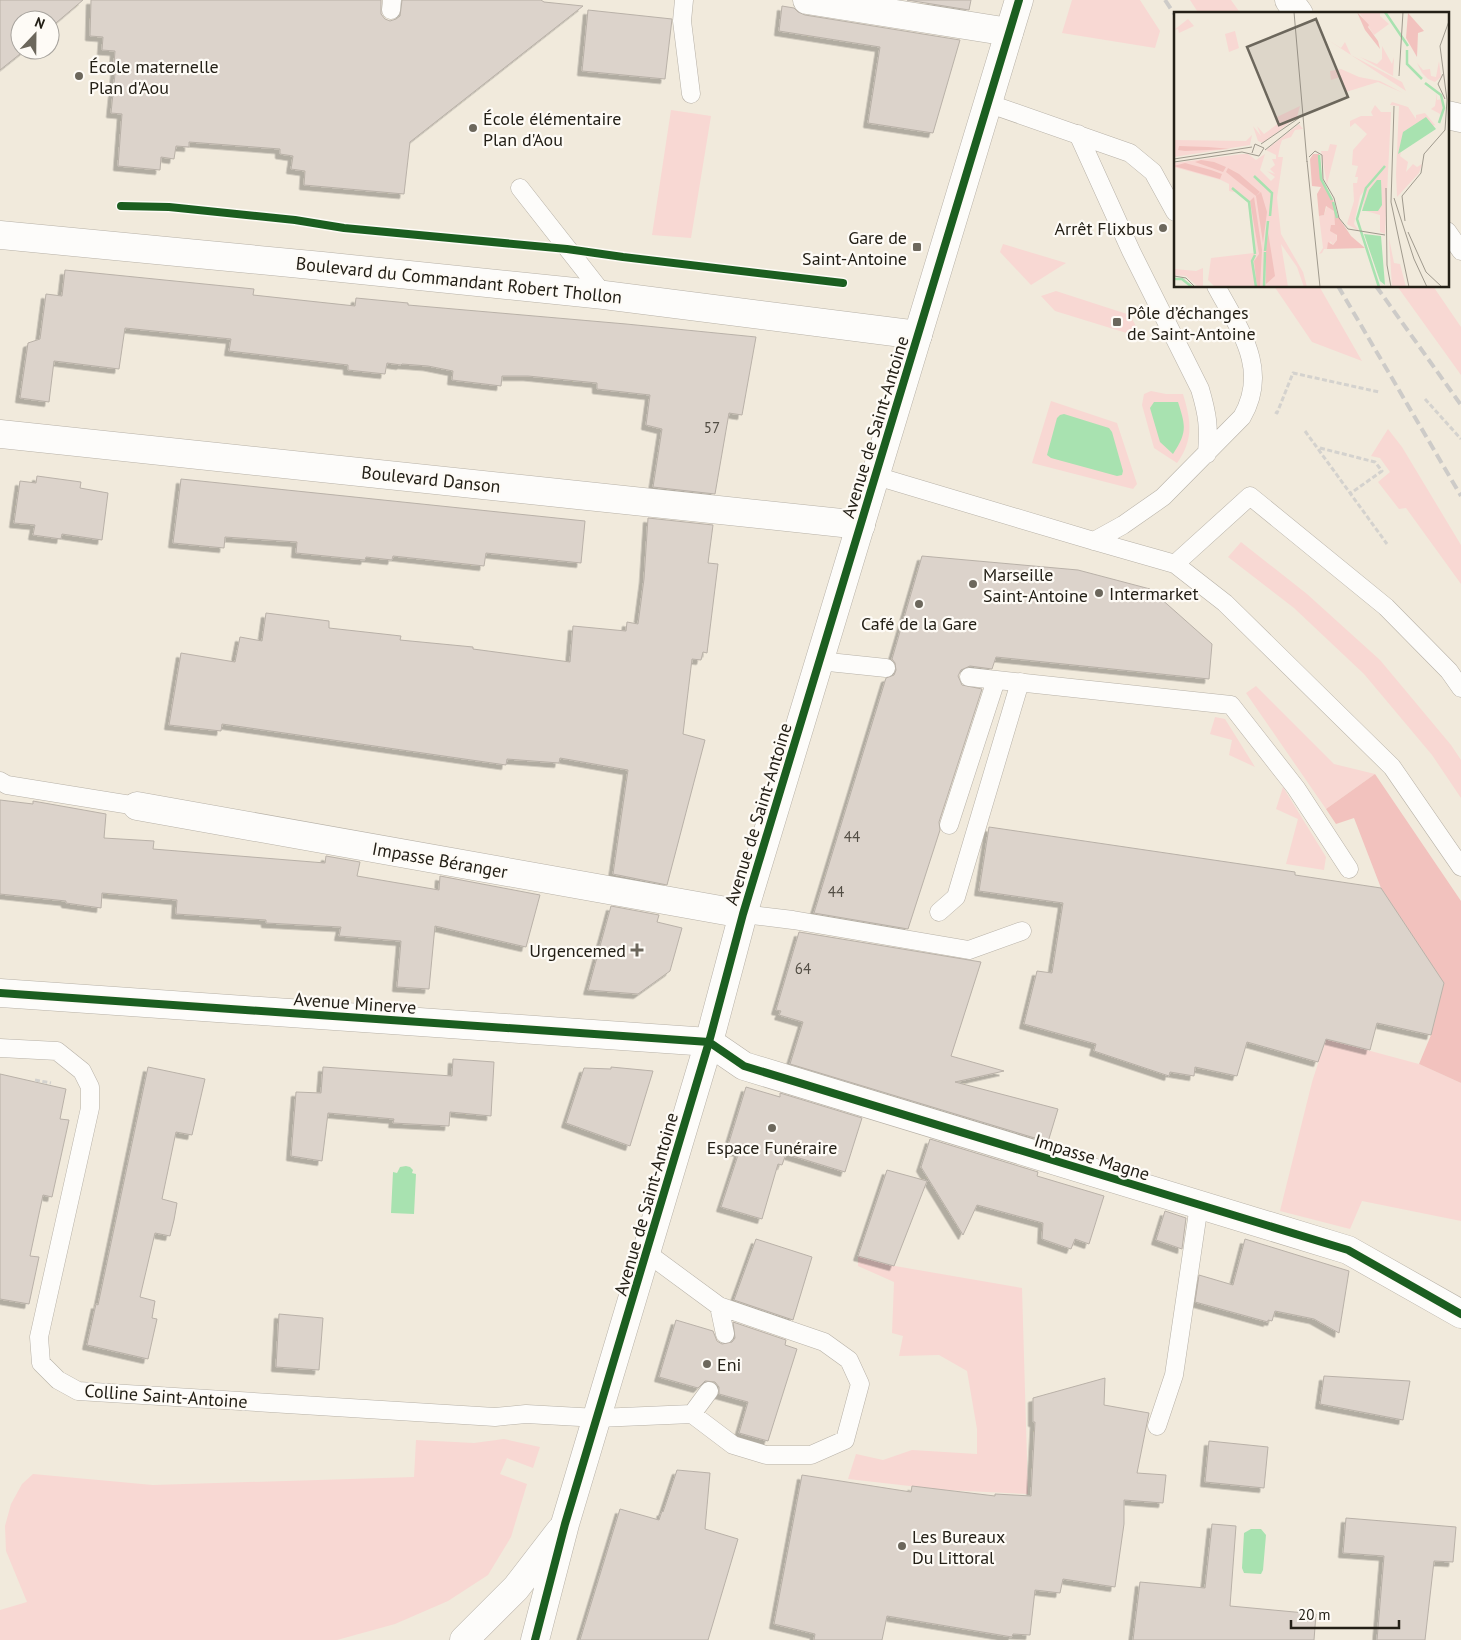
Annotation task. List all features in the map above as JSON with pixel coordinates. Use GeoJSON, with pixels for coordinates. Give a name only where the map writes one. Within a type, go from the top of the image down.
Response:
{"type":"FeatureCollection","features":[{"type":"Feature","properties":{"kind":"street"},"geometry":{"type":"LineString","coordinates":[[807,0],[1009,32]]}},
{"type":"Feature","properties":{"kind":"street","name":"Avenue de Saint-Antoine"},"geometry":{"type":"LineString","coordinates":[[535,1640],[565,1524],[709,1042],[743,914],[1018,0]]}},
{"type":"Feature","properties":{"kind":"street"},"geometry":{"type":"LineString","coordinates":[[1289,0],[1298,12]]}},
{"type":"Feature","properties":{"kind":"street"},"geometry":{"type":"LineString","coordinates":[[1448,115],[1461,118]]}},
{"type":"Feature","properties":{"kind":"street","name":"Boulevard du Commandant Robert Thollon"},"geometry":{"type":"LineString","coordinates":[[0,235],[604,295],[918,335]]}},
{"type":"Feature","properties":{"kind":"street","name":"Boulevard Danson"},"geometry":{"type":"LineString","coordinates":[[0,434],[861,525]]}},
{"type":"Feature","properties":{"kind":"street","name":"Impasse Béranger"},"geometry":{"type":"LineString","coordinates":[[137,806],[743,914]]}},
{"type":"Feature","properties":{"kind":"street","name":"Avenue Minerve"},"geometry":{"type":"LineString","coordinates":[[0,993],[709,1042]]}},
{"type":"Feature","properties":{"kind":"street","name":"Impasse Magne"},"geometry":{"type":"LineString","coordinates":[[709,1042],[744,1066],[1348,1250],[1461,1314]]}},
{"type":"Feature","properties":{"kind":"street","name":"Avenue de Saint-Antoine"},"geometry":{"type":"LineString","coordinates":[[464,1640],[516,1588],[565,1524]]}},
{"type":"Feature","properties":{"kind":"lane"},"geometry":{"type":"LineString","coordinates":[[684,0],[682,21],[690,94]]}},
{"type":"Feature","properties":{"kind":"lane"},"geometry":{"type":"LineString","coordinates":[[987,103],[1130,153],[1153,172],[1174,210]]}},
{"type":"Feature","properties":{"kind":"lane"},"geometry":{"type":"LineString","coordinates":[[1078,134],[1131,251],[1200,390],[1208,414],[1207,454]]}},
{"type":"Feature","properties":{"kind":"lane"},"geometry":{"type":"LineString","coordinates":[[520,188],[604,295]]}},
{"type":"Feature","properties":{"kind":"lane"},"geometry":{"type":"LineString","coordinates":[[1448,232],[1461,250]]}},
{"type":"Feature","properties":{"kind":"lane"},"geometry":{"type":"LineString","coordinates":[[1094,541],[1123,525],[1163,498],[1242,417],[1249,404],[1253,383],[1253,364],[1247,343],[1217,288]]}},
{"type":"Feature","properties":{"kind":"lane"},"geometry":{"type":"LineString","coordinates":[[876,476],[1176,564],[1225,603],[1392,767],[1461,868]]}},
{"type":"Feature","properties":{"kind":"lane"},"geometry":{"type":"LineString","coordinates":[[1176,564],[1250,496],[1386,607],[1449,671],[1461,688]]}},
{"type":"Feature","properties":{"kind":"lane"},"geometry":{"type":"LineString","coordinates":[[819,661],[886,668]]}},
{"type":"Feature","properties":{"kind":"lane"},"geometry":{"type":"LineString","coordinates":[[969,677],[1230,705],[1296,788],[1349,869]]}},
{"type":"Feature","properties":{"kind":"lane"},"geometry":{"type":"LineString","coordinates":[[949,824],[996,680]]}},
{"type":"Feature","properties":{"kind":"lane"},"geometry":{"type":"LineString","coordinates":[[939,912],[956,897],[1020,682]]}},
{"type":"Feature","properties":{"kind":"lane"},"geometry":{"type":"LineString","coordinates":[[0,782],[7,785],[137,806]]}},
{"type":"Feature","properties":{"kind":"lane"},"geometry":{"type":"LineString","coordinates":[[743,914],[793,920],[970,950],[1022,932]]}},
{"type":"Feature","properties":{"kind":"lane","name":"Colline Saint-Antoine"},"geometry":{"type":"LineString","coordinates":[[0,1048],[57,1051],[82,1071],[90,1087],[90,1108],[39,1337],[41,1363],[58,1380],[78,1391],[495,1417],[526,1414],[598,1418],[692,1414]]}},
{"type":"Feature","properties":{"kind":"lane"},"geometry":{"type":"LineString","coordinates":[[1157,1426],[1174,1375],[1199,1205]]}},
{"type":"Feature","properties":{"kind":"lane"},"geometry":{"type":"LineString","coordinates":[[646,1253],[719,1306],[824,1342],[849,1360],[860,1384],[845,1440],[811,1454],[766,1455],[733,1445],[692,1414],[709,1391]]}},
{"type":"Feature","properties":{"kind":"lane"},"geometry":{"type":"LineString","coordinates":[[719,1306],[725,1334]]}},
{"type":"Feature","properties":{"kind":"path"},"geometry":{"type":"LineString","coordinates":[[1300,375],[1379,392]]}},
{"type":"Feature","properties":{"kind":"path"},"geometry":{"type":"LineString","coordinates":[[1424,399],[1461,440]]}},
{"type":"Feature","properties":{"kind":"path"},"geometry":{"type":"LineString","coordinates":[[1305,430],[1387,544]]}},
{"type":"Feature","properties":{"kind":"path"},"geometry":{"type":"LineString","coordinates":[[1318,448],[1374,462],[1382,471],[1351,494]]}},
{"type":"Feature","properties":{"kind":"shaded area"},"geometry":{"type":"Polygon","coordinates":[[[1072,0],[1140,0],[1160,31],[1155,48],[1062,33],[1072,0]]]}},
{"type":"Feature","properties":{"kind":"shaded area"},"geometry":{"type":"Polygon","coordinates":[[[1190,0],[1231,0],[1240,12],[1198,12],[1190,0]]]}},
{"type":"Feature","properties":{"kind":"shaded area"},"geometry":{"type":"Polygon","coordinates":[[[671,110],[711,116],[691,238],[652,235],[671,110]]]}},
{"type":"Feature","properties":{"kind":"shaded area"},"geometry":{"type":"Polygon","coordinates":[[[1003,244],[1066,263],[1031,285],[1000,252],[1003,244]]]}},
{"type":"Feature","properties":{"kind":"shaded area"},"geometry":{"type":"Polygon","coordinates":[[[1275,288],[1320,288],[1362,361],[1312,342],[1275,288]]]}},
{"type":"Feature","properties":{"kind":"shaded area"},"geometry":{"type":"Polygon","coordinates":[[[1398,288],[1434,288],[1461,327],[1461,375],[1398,288]]]}},
{"type":"Feature","properties":{"kind":"shaded area"},"geometry":{"type":"Polygon","coordinates":[[[1056,291],[1130,315],[1139,332],[1133,335],[1055,311],[1041,296],[1056,291]]]}},
{"type":"Feature","properties":{"kind":"shaded area"},"geometry":{"type":"Polygon","coordinates":[[[1151,391],[1166,394],[1183,394],[1188,413],[1189,430],[1186,446],[1177,463],[1154,448],[1142,405],[1144,394],[1151,391]]]}},
{"type":"Feature","properties":{"kind":"shaded area"},"geometry":{"type":"Polygon","coordinates":[[[1051,401],[1117,423],[1137,484],[1133,489],[1032,463],[1051,401]]]}},
{"type":"Feature","properties":{"kind":"shaded area"},"geometry":{"type":"Polygon","coordinates":[[[1154,402],[1178,402],[1184,429],[1181,440],[1173,454],[1160,442],[1150,408],[1154,402]]]}},
{"type":"Feature","properties":{"kind":"shaded area"},"geometry":{"type":"Polygon","coordinates":[[[1064,414],[1109,428],[1112,432],[1123,471],[1122,475],[1117,476],[1051,458],[1047,455],[1057,418],[1064,414]]]}},
{"type":"Feature","properties":{"kind":"shaded area"},"geometry":{"type":"Polygon","coordinates":[[[1388,429],[1402,447],[1461,545],[1461,584],[1406,508],[1399,509],[1378,482],[1390,472],[1380,458],[1371,456],[1388,429]]]}},
{"type":"Feature","properties":{"kind":"shaded area"},"geometry":{"type":"Polygon","coordinates":[[[1241,542],[1307,594],[1380,660],[1451,745],[1461,760],[1461,798],[1432,755],[1364,674],[1294,608],[1228,557],[1241,542]]]}},
{"type":"Feature","properties":{"kind":"shaded area"},"geometry":{"type":"Polygon","coordinates":[[[1256,686],[1334,764],[1375,774],[1326,809],[1246,693],[1256,686]]]}},
{"type":"Feature","properties":{"kind":"shaded area"},"geometry":{"type":"Polygon","coordinates":[[[1215,717],[1225,719],[1255,767],[1229,755],[1232,740],[1210,734],[1215,717]]]}},
{"type":"Feature","properties":{"kind":"shaded area"},"geometry":{"type":"Polygon","coordinates":[[[1375,774],[1461,901],[1461,1083],[1419,1064],[1431,1035],[1444,983],[1381,888],[1354,818],[1336,824],[1326,809],[1375,774]]]}},
{"type":"Feature","properties":{"kind":"shaded area"},"geometry":{"type":"Polygon","coordinates":[[[1283,787],[1326,857],[1324,870],[1286,864],[1298,819],[1276,809],[1283,787]]]}},
{"type":"Feature","properties":{"kind":"shaded area"},"geometry":{"type":"Polygon","coordinates":[[[1326,1039],[1419,1064],[1461,1083],[1461,1221],[1362,1201],[1350,1229],[1280,1211],[1312,1082],[1326,1039]]]}},
{"type":"Feature","properties":{"kind":"shaded area"},"geometry":{"type":"Polygon","coordinates":[[[406,1166],[413,1170],[412,1173],[416,1174],[414,1214],[391,1213],[393,1172],[397,1173],[400,1167],[406,1166]]]}},
{"type":"Feature","properties":{"kind":"shaded area"},"geometry":{"type":"Polygon","coordinates":[[[858,1256],[895,1266],[1022,1288],[1028,1494],[945,1490],[848,1479],[856,1454],[883,1460],[912,1450],[977,1454],[977,1429],[967,1371],[939,1355],[899,1356],[903,1336],[892,1333],[894,1282],[858,1266],[858,1256]]]}},
{"type":"Feature","properties":{"kind":"shaded area"},"geometry":{"type":"Polygon","coordinates":[[[504,1439],[540,1447],[533,1468],[507,1458],[500,1474],[527,1484],[511,1537],[488,1575],[448,1601],[395,1624],[337,1640],[0,1640],[0,1610],[27,1602],[6,1551],[5,1526],[11,1504],[22,1484],[33,1474],[153,1485],[414,1477],[416,1440],[474,1443],[504,1439]]]}},
{"type":"Feature","properties":{"kind":"shaded area"},"geometry":{"type":"Polygon","coordinates":[[[1251,1529],[1261,1529],[1266,1535],[1261,1574],[1244,1573],[1242,1568],[1244,1533],[1251,1529]]]}},
{"type":"Feature","properties":{"kind":"building"},"geometry":{"type":"Polygon","coordinates":[[[0,0],[83,0],[60,20],[60,10],[10,10],[10,60],[12,60],[0,70],[0,0]]]}},
{"type":"Feature","properties":{"kind":"building"},"geometry":{"type":"Polygon","coordinates":[[[91,0],[381,0],[381,14],[390,21],[400,16],[402,0],[541,0],[544,2],[583,6],[410,142],[404,194],[304,185],[305,171],[291,169],[293,156],[280,154],[280,149],[189,142],[189,147],[176,146],[174,159],[161,157],[160,170],[118,166],[122,114],[111,113],[116,64],[114,64],[115,51],[102,50],[103,37],[90,36],[91,0]]]}},
{"type":"Feature","properties":{"kind":"building"},"geometry":{"type":"Polygon","coordinates":[[[907,0],[971,0],[969,10],[907,0]]]}},
{"type":"Feature","properties":{"kind":"building"},"geometry":{"type":"Polygon","coordinates":[[[782,6],[794,8],[805,15],[960,40],[933,133],[868,123],[880,47],[779,31],[782,6]]]}},
{"type":"Feature","properties":{"kind":"building"},"geometry":{"type":"Polygon","coordinates":[[[588,10],[672,19],[665,79],[582,71],[588,10]]]}},
{"type":"Feature","properties":{"kind":"building"},"geometry":{"type":"Polygon","coordinates":[[[65,270],[254,289],[253,295],[355,306],[356,298],[408,303],[408,305],[756,337],[742,415],[729,413],[715,494],[653,487],[662,429],[646,425],[650,395],[597,389],[597,383],[528,376],[502,376],[501,386],[452,380],[453,371],[428,366],[387,363],[385,374],[348,370],[348,365],[229,351],[231,339],[125,328],[119,369],[54,361],[49,402],[20,398],[28,343],[40,339],[46,294],[62,296],[65,270]]]}},
{"type":"Feature","properties":{"kind":"building"},"geometry":{"type":"Polygon","coordinates":[[[37,476],[81,482],[80,488],[108,493],[102,540],[62,534],[61,539],[33,535],[35,525],[14,523],[20,481],[36,483],[37,476]]]}},
{"type":"Feature","properties":{"kind":"building"},"geometry":{"type":"Polygon","coordinates":[[[181,479],[585,521],[581,563],[486,553],[484,566],[393,556],[392,560],[366,557],[365,560],[296,553],[297,542],[225,537],[224,548],[173,543],[181,479]]]}},
{"type":"Feature","properties":{"kind":"building"},"geometry":{"type":"Polygon","coordinates":[[[648,518],[713,525],[708,563],[718,564],[707,653],[703,652],[701,660],[692,659],[683,734],[705,740],[667,885],[613,874],[628,770],[560,758],[559,763],[507,759],[506,765],[222,724],[221,731],[169,725],[181,653],[235,662],[240,637],[262,641],[266,613],[329,621],[329,628],[401,636],[400,640],[473,647],[473,649],[570,662],[573,626],[626,631],[627,622],[638,624],[644,579],[648,518]]]}},
{"type":"Feature","properties":{"kind":"building"},"geometry":{"type":"Polygon","coordinates":[[[922,556],[1078,570],[1150,589],[1212,644],[1209,679],[996,657],[992,669],[970,666],[961,670],[958,676],[962,685],[982,689],[939,822],[940,830],[908,929],[814,913],[886,678],[894,675],[896,670],[892,659],[922,556]]]}},
{"type":"Feature","properties":{"kind":"building"},"geometry":{"type":"Polygon","coordinates":[[[0,800],[33,804],[33,801],[106,814],[104,838],[154,841],[153,849],[325,863],[326,856],[360,862],[357,876],[439,890],[440,876],[540,895],[526,947],[435,926],[429,989],[397,987],[401,941],[339,936],[341,927],[266,923],[266,920],[176,914],[177,900],[102,893],[101,908],[66,903],[66,901],[0,894],[0,800]]]}},
{"type":"Feature","properties":{"kind":"building"},"geometry":{"type":"Polygon","coordinates":[[[989,827],[1295,872],[1295,875],[1381,888],[1444,983],[1431,1035],[1377,1023],[1370,1050],[1326,1039],[1318,1062],[1247,1042],[1237,1076],[1195,1067],[1194,1076],[1170,1072],[1169,1076],[1094,1051],[1096,1044],[1024,1024],[1037,971],[1052,973],[1063,903],[979,891],[989,827]]]}},
{"type":"Feature","properties":{"kind":"building","name":"Urgencemed"},"geometry":{"type":"Polygon","coordinates":[[[611,906],[659,915],[657,922],[682,928],[670,971],[638,994],[588,990],[611,906]]]}},
{"type":"Feature","properties":{"kind":"building"},"geometry":{"type":"Polygon","coordinates":[[[799,932],[981,962],[951,1056],[1004,1071],[955,1082],[1058,1109],[1048,1142],[790,1064],[803,1022],[779,1015],[781,1011],[776,1010],[799,932]]]}},
{"type":"Feature","properties":{"kind":"building"},"geometry":{"type":"Polygon","coordinates":[[[453,1059],[494,1062],[491,1116],[450,1112],[449,1126],[393,1123],[394,1119],[328,1113],[322,1161],[291,1156],[296,1092],[321,1093],[323,1067],[452,1076],[453,1059]]]}},
{"type":"Feature","properties":{"kind":"building"},"geometry":{"type":"Polygon","coordinates":[[[148,1067],[205,1079],[192,1135],[176,1132],[162,1199],[177,1203],[174,1220],[170,1236],[155,1233],[140,1297],[155,1301],[152,1318],[157,1319],[148,1359],[87,1345],[96,1304],[98,1305],[148,1067]]]}},
{"type":"Feature","properties":{"kind":"building"},"geometry":{"type":"Polygon","coordinates":[[[611,1067],[653,1071],[630,1146],[566,1123],[584,1068],[611,1069],[611,1067]]]}},
{"type":"Feature","properties":{"kind":"building"},"geometry":{"type":"Polygon","coordinates":[[[0,1074],[66,1089],[60,1119],[69,1120],[52,1197],[43,1195],[30,1256],[39,1257],[29,1304],[0,1299],[0,1074]]]}},
{"type":"Feature","properties":{"kind":"building"},"geometry":{"type":"Polygon","coordinates":[[[746,1087],[780,1097],[780,1093],[862,1118],[845,1172],[786,1154],[782,1165],[778,1164],[762,1219],[721,1207],[739,1152],[727,1149],[746,1087]]]}},
{"type":"Feature","properties":{"kind":"building"},"geometry":{"type":"Polygon","coordinates":[[[930,1139],[1038,1172],[1037,1176],[1104,1196],[1089,1244],[1075,1239],[1071,1249],[1042,1239],[1043,1223],[977,1205],[963,1235],[921,1167],[930,1139]]]}},
{"type":"Feature","properties":{"kind":"building"},"geometry":{"type":"Polygon","coordinates":[[[887,1170],[927,1181],[894,1266],[858,1256],[887,1170]]]}},
{"type":"Feature","properties":{"kind":"building"},"geometry":{"type":"Polygon","coordinates":[[[1165,1211],[1186,1218],[1182,1249],[1156,1240],[1165,1211]]]}},
{"type":"Feature","properties":{"kind":"building"},"geometry":{"type":"Polygon","coordinates":[[[756,1239],[812,1257],[793,1320],[734,1300],[756,1239]]]}},
{"type":"Feature","properties":{"kind":"building"},"geometry":{"type":"Polygon","coordinates":[[[1245,1239],[1349,1271],[1339,1333],[1314,1319],[1275,1311],[1272,1321],[1268,1320],[1268,1322],[1195,1302],[1199,1275],[1233,1285],[1245,1239]]]}},
{"type":"Feature","properties":{"kind":"building"},"geometry":{"type":"Polygon","coordinates":[[[279,1314],[323,1318],[319,1370],[276,1367],[279,1314]]]}},
{"type":"Feature","properties":{"kind":"building"},"geometry":{"type":"Polygon","coordinates":[[[676,1320],[713,1331],[717,1341],[722,1344],[732,1342],[735,1338],[733,1322],[786,1340],[785,1345],[797,1349],[768,1441],[739,1433],[748,1402],[719,1394],[719,1387],[715,1382],[705,1381],[698,1388],[659,1377],[676,1320]]]}},
{"type":"Feature","properties":{"kind":"building"},"geometry":{"type":"Polygon","coordinates":[[[1324,1376],[1410,1381],[1403,1420],[1320,1404],[1324,1376]]]}},
{"type":"Feature","properties":{"kind":"building"},"geometry":{"type":"Polygon","coordinates":[[[1105,1378],[1104,1405],[1149,1413],[1137,1473],[1166,1475],[1163,1503],[1124,1500],[1124,1524],[1115,1587],[1063,1579],[1060,1593],[1035,1590],[1030,1635],[1013,1634],[1012,1637],[887,1616],[882,1640],[814,1640],[815,1634],[774,1624],[802,1475],[911,1492],[912,1486],[995,1496],[995,1494],[1031,1496],[1035,1422],[1033,1422],[1033,1398],[1105,1378]]]}},
{"type":"Feature","properties":{"kind":"building"},"geometry":{"type":"Polygon","coordinates":[[[1209,1441],[1268,1447],[1264,1488],[1205,1482],[1209,1441]]]}},
{"type":"Feature","properties":{"kind":"building"},"geometry":{"type":"Polygon","coordinates":[[[677,1470],[710,1473],[705,1529],[738,1539],[708,1640],[580,1640],[620,1509],[659,1520],[677,1470]]]}},
{"type":"Feature","properties":{"kind":"building"},"geometry":{"type":"Polygon","coordinates":[[[1346,1518],[1456,1527],[1453,1562],[1434,1561],[1425,1640],[1377,1640],[1384,1556],[1343,1553],[1346,1518]]]}},
{"type":"Feature","properties":{"kind":"building"},"geometry":{"type":"Polygon","coordinates":[[[1212,1524],[1236,1526],[1230,1606],[1316,1614],[1314,1640],[1133,1640],[1140,1582],[1205,1588],[1212,1524]]]}},
{"type":"Feature","properties":{"kind":"railway"},"geometry":{"type":"LineString","coordinates":[[1165,0],[1174,14]]}},
{"type":"Feature","properties":{"kind":"railway"},"geometry":{"type":"LineString","coordinates":[[1339,288],[1461,496]]}},
{"type":"Feature","properties":{"kind":"railway"},"geometry":{"type":"LineString","coordinates":[[1377,288],[1461,405]]}},
{"type":"Feature","properties":{"kind":"cycle path"},"geometry":{"type":"LineString","coordinates":[[535,1640],[565,1524],[709,1042],[743,914],[1019,0]]}},
{"type":"Feature","properties":{"kind":"cycle path"},"geometry":{"type":"LineString","coordinates":[[121,206],[169,207],[295,220],[344,228],[567,249],[843,283]]}},
{"type":"Feature","properties":{"kind":"cycle path"},"geometry":{"type":"LineString","coordinates":[[0,993],[709,1042],[744,1066],[1348,1250],[1461,1314]]}},
{"type":"Feature","properties":{"kind":"place","name":"École maternelle Plan d'Aou"},"geometry":{"type":"Point","coordinates":[79,76]}},
{"type":"Feature","properties":{"kind":"place","name":"École élémentaire Plan d'Aou"},"geometry":{"type":"Point","coordinates":[473,128]}},
{"type":"Feature","properties":{"kind":"place","name":"Arrêt Flixbus"},"geometry":{"type":"Point","coordinates":[1163,228]}},
{"type":"Feature","properties":{"kind":"place","name":"Gare de Saint-Antoine"},"geometry":{"type":"Point","coordinates":[917,247]}},
{"type":"Feature","properties":{"kind":"place","name":"Pôle d’échanges de Saint-Antoine"},"geometry":{"type":"Point","coordinates":[1117,322]}},
{"type":"Feature","properties":{"kind":"place","name":"Marseille Saint-Antoine"},"geometry":{"type":"Point","coordinates":[973,584]}},
{"type":"Feature","properties":{"kind":"place","name":"Intermarket"},"geometry":{"type":"Point","coordinates":[1099,593]}},
{"type":"Feature","properties":{"kind":"place","name":"Café de la Gare"},"geometry":{"type":"Point","coordinates":[919,604]}},
{"type":"Feature","properties":{"kind":"place","name":"Urgencemed"},"geometry":{"type":"Point","coordinates":[637,950]}},
{"type":"Feature","properties":{"kind":"place","name":"Espace Funéraire"},"geometry":{"type":"Point","coordinates":[772,1128]}},
{"type":"Feature","properties":{"kind":"place","name":"Eni"},"geometry":{"type":"Point","coordinates":[707,1364]}},
{"type":"Feature","properties":{"kind":"place","name":"Les Bureaux Du Littoral"},"geometry":{"type":"Point","coordinates":[902,1546]}}]}
